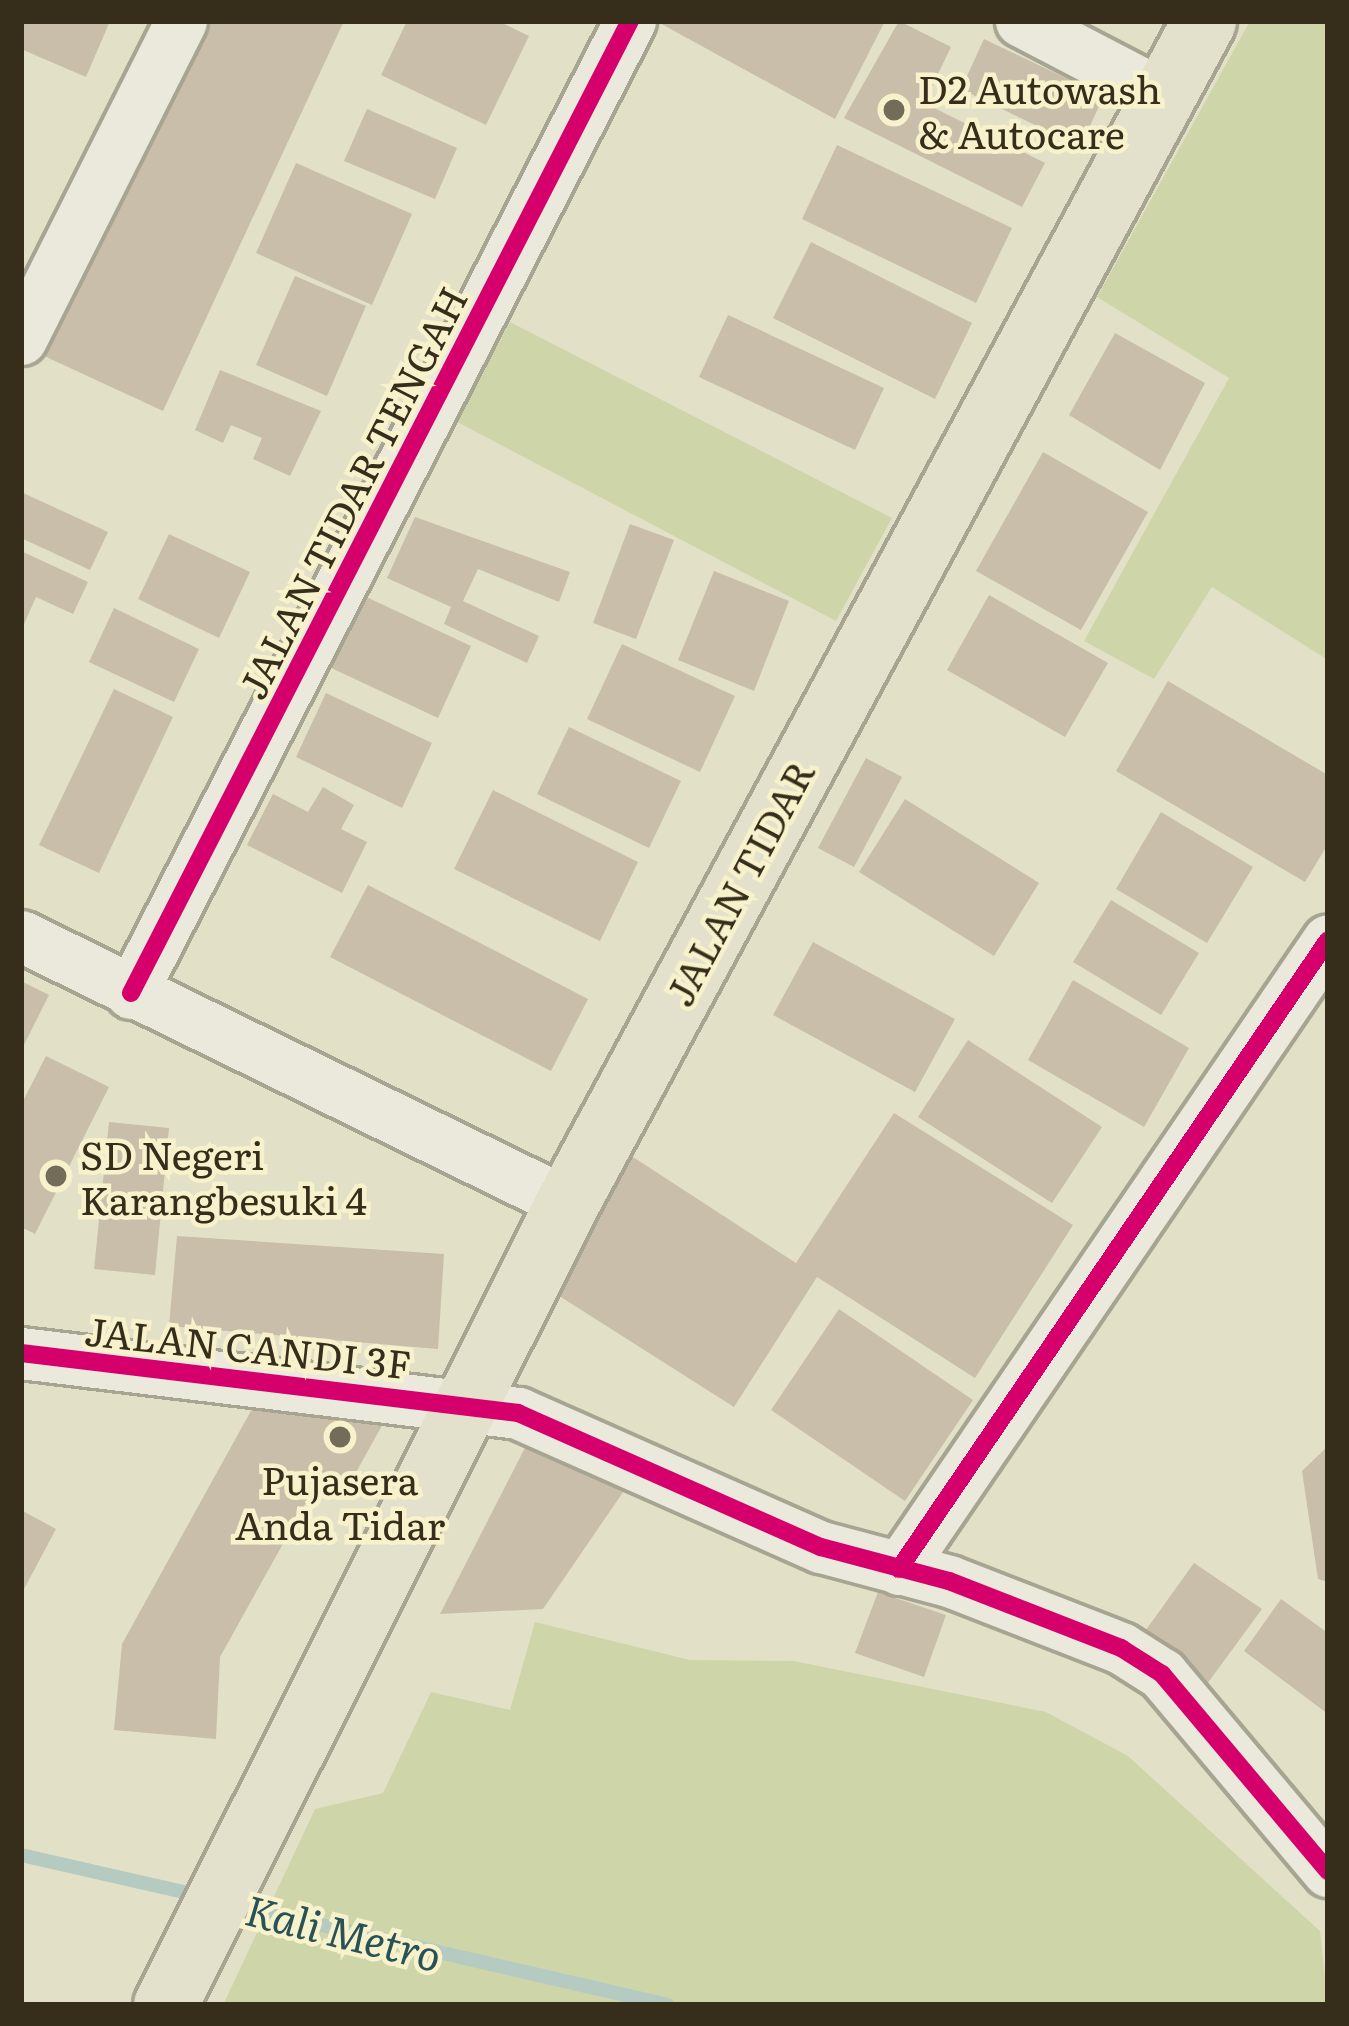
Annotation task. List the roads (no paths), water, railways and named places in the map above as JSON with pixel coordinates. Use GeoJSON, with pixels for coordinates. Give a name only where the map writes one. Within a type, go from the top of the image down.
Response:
{"type":"FeatureCollection","features":[{"type":"Feature","properties":{"kind":"main road","name":"JALAN TIDAR"},"geometry":{"type":"LineString","coordinates":[[165,2005],[567,1203],[1204,21]]}},
{"type":"Feature","properties":{"kind":"street"},"geometry":{"type":"LineString","coordinates":[[21,340],[181,21]]}},
{"type":"Feature","properties":{"kind":"street","name":"JALAN TIDAR TENGAH"},"geometry":{"type":"LineString","coordinates":[[130,993],[629,21]]}},
{"type":"Feature","properties":{"kind":"street"},"geometry":{"type":"LineString","coordinates":[[1021,21],[1163,95]]}},
{"type":"Feature","properties":{"kind":"street"},"geometry":{"type":"LineString","coordinates":[[21,935],[130,993],[567,1203]]}},
{"type":"Feature","properties":{"kind":"street"},"geometry":{"type":"LineString","coordinates":[[899,1569],[1328,940]]}},
{"type":"Feature","properties":{"kind":"street","name":"JALAN CANDI 3F"},"geometry":{"type":"LineString","coordinates":[[21,1353],[518,1413],[820,1547],[899,1569],[1145,1660],[1328,1871]]}},
{"type":"Feature","properties":{"kind":"waterway"},"geometry":{"type":"LineString","coordinates":[[21,1855],[202,1896]]}},
{"type":"Feature","properties":{"kind":"waterway","name":"Kali Metro"},"geometry":{"type":"LineString","coordinates":[[235,1905],[668,2005]]}},
{"type":"Feature","properties":{"kind":"place","name":"D2 Autowash & Autocare"},"geometry":{"type":"Point","coordinates":[894,110]}},
{"type":"Feature","properties":{"kind":"place","name":"SD Negeri Karangbesuki 4"},"geometry":{"type":"Point","coordinates":[56,1176]}},
{"type":"Feature","properties":{"kind":"place","name":"Pujasera Anda Tidar"},"geometry":{"type":"Point","coordinates":[340,1437]}}]}
